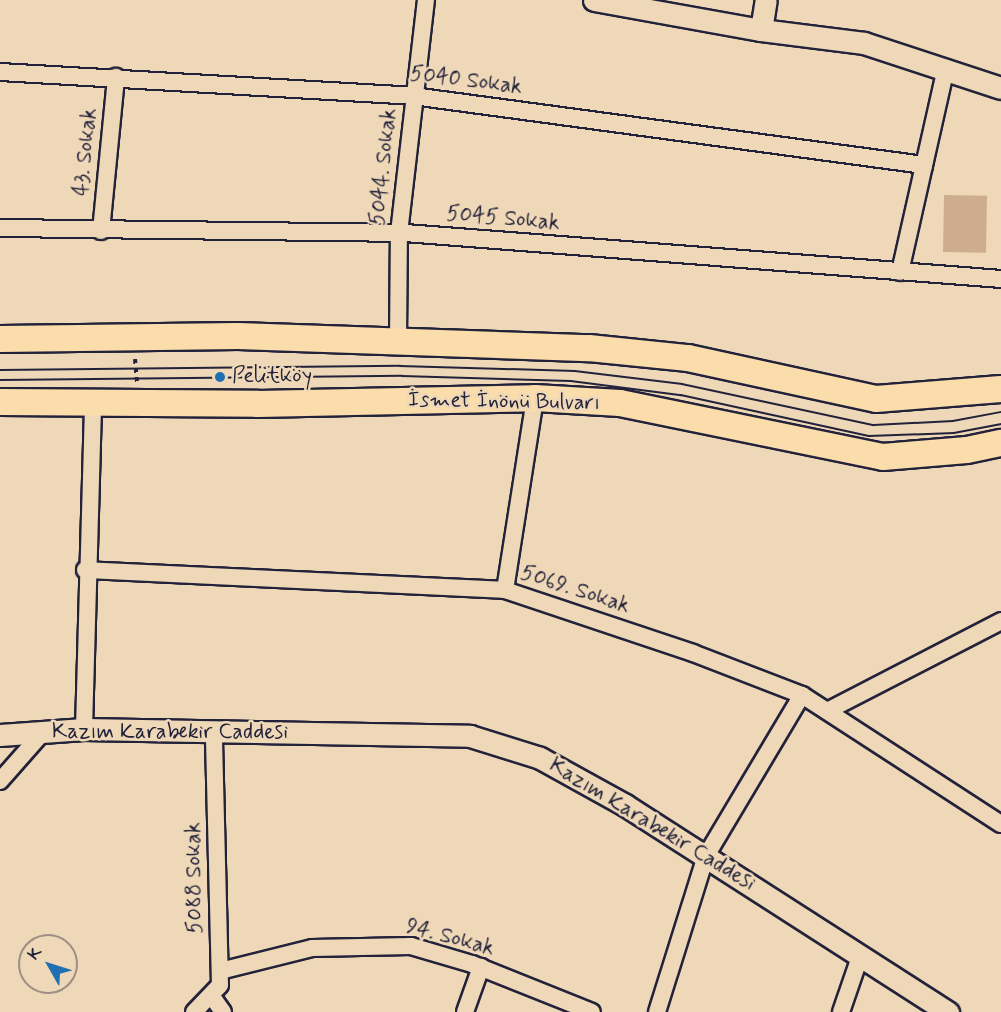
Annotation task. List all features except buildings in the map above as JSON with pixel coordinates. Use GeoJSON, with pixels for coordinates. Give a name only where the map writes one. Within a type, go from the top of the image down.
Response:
{"type":"FeatureCollection","features":[{"type":"Feature","properties":{"kind":"main road"},"geometry":{"type":"LineString","coordinates":[[0,339],[398,340],[589,348],[688,358],[876,399],[1001,389]]}},
{"type":"Feature","properties":{"kind":"main road","name":"İsmet İnönü Bulvarı"},"geometry":{"type":"LineString","coordinates":[[0,402],[139,404],[535,398],[620,404],[883,457],[967,450],[1001,443]]}},
{"type":"Feature","properties":{"kind":"street","name":"5044. Sokak"},"geometry":{"type":"LineString","coordinates":[[398,340],[399,233],[426,0]]}},
{"type":"Feature","properties":{"kind":"street"},"geometry":{"type":"LineString","coordinates":[[594,0],[761,30],[864,43],[946,68],[1001,88]]}},
{"type":"Feature","properties":{"kind":"street"},"geometry":{"type":"LineString","coordinates":[[761,30],[765,0]]}},
{"type":"Feature","properties":{"kind":"street"},"geometry":{"type":"LineString","coordinates":[[900,272],[946,68]]}},
{"type":"Feature","properties":{"kind":"street","name":"5040 Sokak"},"geometry":{"type":"LineString","coordinates":[[0,72],[414,96],[924,165]]}},
{"type":"Feature","properties":{"kind":"street","name":"43. Sokak"},"geometry":{"type":"LineString","coordinates":[[101,231],[116,77]]}},
{"type":"Feature","properties":{"kind":"street","name":"5045 Sokak"},"geometry":{"type":"LineString","coordinates":[[0,228],[399,233],[1001,279]]}},
{"type":"Feature","properties":{"kind":"street"},"geometry":{"type":"LineString","coordinates":[[505,590],[535,398]]}},
{"type":"Feature","properties":{"kind":"street"},"geometry":{"type":"LineString","coordinates":[[84,729],[86,570],[93,404]]}},
{"type":"Feature","properties":{"kind":"street","name":"5069. Sokak"},"geometry":{"type":"LineString","coordinates":[[86,570],[505,590],[693,653],[802,695],[1001,824]]}},
{"type":"Feature","properties":{"kind":"street"},"geometry":{"type":"LineString","coordinates":[[827,711],[1001,621]]}},
{"type":"Feature","properties":{"kind":"street"},"geometry":{"type":"LineString","coordinates":[[657,1012],[706,856],[802,695]]}},
{"type":"Feature","properties":{"kind":"street","name":"Kazım Karabekir Caddesi"},"geometry":{"type":"LineString","coordinates":[[0,735],[84,729],[470,736],[540,758],[706,856],[948,1012]]}},
{"type":"Feature","properties":{"kind":"street"},"geometry":{"type":"LineString","coordinates":[[0,781],[43,732]]}},
{"type":"Feature","properties":{"kind":"street","name":"5088 Sokak"},"geometry":{"type":"LineString","coordinates":[[194,1012],[220,986],[214,732]]}},
{"type":"Feature","properties":{"kind":"street","name":"94. Sokak"},"geometry":{"type":"LineString","coordinates":[[220,971],[312,948],[373,944],[411,946],[481,967],[591,1012]]}},
{"type":"Feature","properties":{"kind":"street"},"geometry":{"type":"LineString","coordinates":[[841,1012],[861,954]]}},
{"type":"Feature","properties":{"kind":"street"},"geometry":{"type":"LineString","coordinates":[[465,1012],[481,967]]}},
{"type":"Feature","properties":{"kind":"street"},"geometry":{"type":"LineString","coordinates":[[211,995],[222,1012]]}},
{"type":"Feature","properties":{"kind":"path"},"geometry":{"type":"LineString","coordinates":[[133,338],[139,404]]}},
{"type":"Feature","properties":{"kind":"tram line"},"geometry":{"type":"LineString","coordinates":[[0,370],[400,366],[575,371],[682,384],[874,425],[953,421],[1001,412]]}},
{"type":"Feature","properties":{"kind":"tram line"},"geometry":{"type":"LineString","coordinates":[[0,380],[402,376],[571,381],[681,395],[869,436],[954,433],[1001,424]]}},
{"type":"Feature","properties":{"kind":"place","name":"Pelitköy"},"geometry":{"type":"Point","coordinates":[220,377]}}]}
